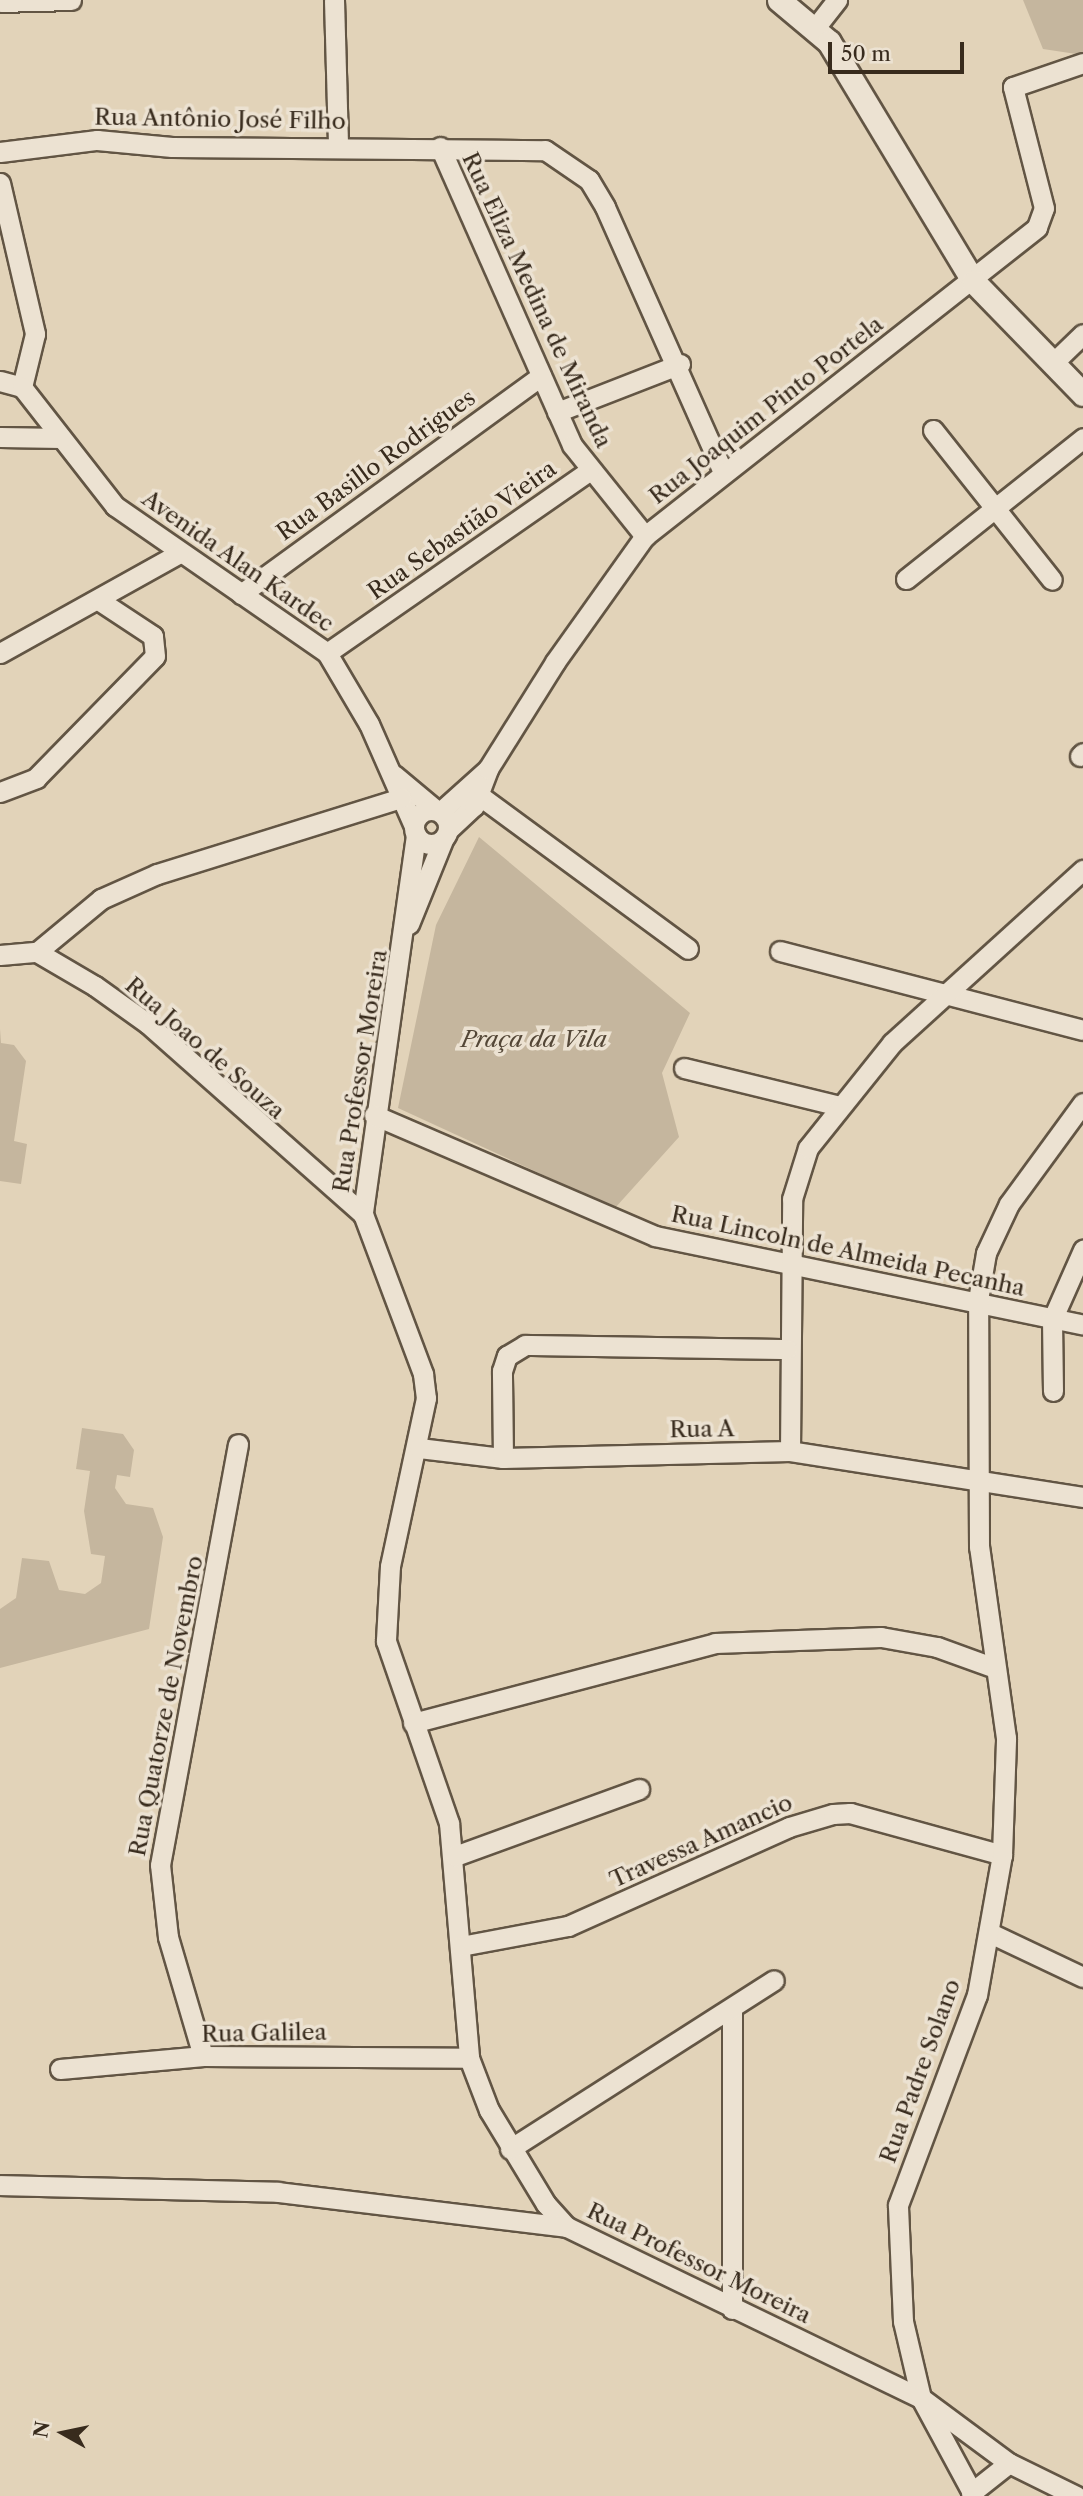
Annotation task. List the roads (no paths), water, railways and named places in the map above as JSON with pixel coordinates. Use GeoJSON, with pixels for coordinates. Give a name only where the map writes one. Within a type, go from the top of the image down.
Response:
{"type":"FeatureCollection","features":[{"type":"Feature","properties":{"kind":"street"},"geometry":{"type":"LineString","coordinates":[[0,2],[71,0]]}},
{"type":"Feature","properties":{"kind":"street"},"geometry":{"type":"LineString","coordinates":[[334,0],[338,146]]}},
{"type":"Feature","properties":{"kind":"street"},"geometry":{"type":"LineString","coordinates":[[779,0],[814,28],[846,67],[974,282],[1083,394]]}},
{"type":"Feature","properties":{"kind":"street"},"geometry":{"type":"LineString","coordinates":[[814,28],[837,0]]}},
{"type":"Feature","properties":{"kind":"street","name":"Rua Joaquim Pinto Portela"},"geometry":{"type":"LineString","coordinates":[[442,823],[488,769],[645,536],[722,470],[974,282],[1041,219],[1013,87],[1083,63]]}},
{"type":"Feature","properties":{"kind":"street","name":"Rua Antônio José Filho"},"geometry":{"type":"LineString","coordinates":[[0,152],[97,140],[172,147],[514,146],[569,161],[605,207],[680,364],[722,470]]}},
{"type":"Feature","properties":{"kind":"street","name":"Rua Eliza Medina de Miranda"},"geometry":{"type":"LineString","coordinates":[[440,147],[557,412],[589,471],[645,536]]}},
{"type":"Feature","properties":{"kind":"street"},"geometry":{"type":"LineString","coordinates":[[0,183],[35,334],[22,387],[0,381]]}},
{"type":"Feature","properties":{"kind":"street"},"geometry":{"type":"LineString","coordinates":[[1054,362],[1083,334]]}},
{"type":"Feature","properties":{"kind":"street"},"geometry":{"type":"LineString","coordinates":[[557,412],[680,364]]}},
{"type":"Feature","properties":{"kind":"street","name":"Rua Basillo Rodrigues"},"geometry":{"type":"LineString","coordinates":[[241,594],[541,376]]}},
{"type":"Feature","properties":{"kind":"street","name":"Avenida Alan Kardec"},"geometry":{"type":"LineString","coordinates":[[22,387],[115,506],[178,554],[327,653],[394,775]]}},
{"type":"Feature","properties":{"kind":"street"},"geometry":{"type":"LineString","coordinates":[[933,430],[996,505],[1052,580]]}},
{"type":"Feature","properties":{"kind":"street"},"geometry":{"type":"LineString","coordinates":[[0,437],[61,438]]}},
{"type":"Feature","properties":{"kind":"street"},"geometry":{"type":"LineString","coordinates":[[906,579],[1083,438]]}},
{"type":"Feature","properties":{"kind":"street","name":"Rua Sebastião Vieira"},"geometry":{"type":"LineString","coordinates":[[327,653],[589,471]]}},
{"type":"Feature","properties":{"kind":"street"},"geometry":{"type":"LineString","coordinates":[[0,653],[100,601],[178,554]]}},
{"type":"Feature","properties":{"kind":"street"},"geometry":{"type":"LineString","coordinates":[[0,792],[36,778],[155,656],[153,636],[100,601]]}},
{"type":"Feature","properties":{"kind":"street","name":"Rua Joaquim Pinto Portela"},"geometry":{"type":"LineString","coordinates":[[442,823],[480,796],[488,769]]}},
{"type":"Feature","properties":{"kind":"street"},"geometry":{"type":"LineString","coordinates":[[394,775],[415,831],[425,844],[442,823]]}},
{"type":"Feature","properties":{"kind":"street"},"geometry":{"type":"LineString","coordinates":[[394,775],[442,823]]}},
{"type":"Feature","properties":{"kind":"street"},"geometry":{"type":"LineString","coordinates":[[480,796],[688,949]]}},
{"type":"Feature","properties":{"kind":"street"},"geometry":{"type":"LineString","coordinates":[[0,955],[37,952],[101,899],[157,874],[401,798]]}},
{"type":"Feature","properties":{"kind":"street"},"geometry":{"type":"LineString","coordinates":[[415,831],[419,815],[442,823]]}},
{"type":"Feature","properties":{"kind":"street","name":"Rua Professor Moreira"},"geometry":{"type":"LineString","coordinates":[[407,928],[442,823]]}},
{"type":"Feature","properties":{"kind":"street","name":"Rua Professor Moreira"},"geometry":{"type":"LineString","coordinates":[[415,831],[407,928],[374,1115],[363,1214],[423,1374],[419,1448],[390,1566],[386,1614],[392,1668],[413,1723],[455,1856],[469,2058],[510,2149],[567,2227],[921,2398],[1009,2463],[1076,2496]]}},
{"type":"Feature","properties":{"kind":"street"},"geometry":{"type":"LineString","coordinates":[[790,1451],[787,1349],[792,1199],[808,1148],[836,1105],[892,1042],[951,992],[1083,870]]}},
{"type":"Feature","properties":{"kind":"street"},"geometry":{"type":"LineString","coordinates":[[780,951],[951,992],[1083,1030]]}},
{"type":"Feature","properties":{"kind":"street","name":"Rua Joao de Souza"},"geometry":{"type":"LineString","coordinates":[[37,952],[148,1024],[363,1214]]}},
{"type":"Feature","properties":{"kind":"street"},"geometry":{"type":"LineString","coordinates":[[684,1068],[836,1105]]}},
{"type":"Feature","properties":{"kind":"street","name":"Rua Padre Solano"},"geometry":{"type":"LineString","coordinates":[[973,2494],[921,2398],[904,2320],[898,2205],[957,2054],[992,1934],[1002,1855],[1006,1738],[979,1547],[983,1486],[978,1300],[998,1224],[1083,1103]]}},
{"type":"Feature","properties":{"kind":"street","name":"Rua Lincoln de Almeida Pecanha"},"geometry":{"type":"LineString","coordinates":[[374,1115],[655,1236],[789,1267],[978,1300],[1052,1320],[1083,1325]]}},
{"type":"Feature","properties":{"kind":"street"},"geometry":{"type":"LineString","coordinates":[[1053,1391],[1052,1320],[1083,1250]]}},
{"type":"Feature","properties":{"kind":"street"},"geometry":{"type":"LineString","coordinates":[[503,1458],[502,1371],[507,1356],[525,1345],[787,1349]]}},
{"type":"Feature","properties":{"kind":"street","name":"Rua Quatorze de Novembro"},"geometry":{"type":"LineString","coordinates":[[203,2056],[168,1937],[160,1865],[238,1444]]}},
{"type":"Feature","properties":{"kind":"street","name":"Rua A"},"geometry":{"type":"LineString","coordinates":[[419,1448],[503,1458],[790,1451],[983,1486]]}},
{"type":"Feature","properties":{"kind":"street"},"geometry":{"type":"LineString","coordinates":[[983,1486],[1083,1497]]}},
{"type":"Feature","properties":{"kind":"street"},"geometry":{"type":"LineString","coordinates":[[413,1723],[715,1643],[881,1637],[937,1647],[995,1668]]}},
{"type":"Feature","properties":{"kind":"street"},"geometry":{"type":"LineString","coordinates":[[455,1856],[639,1789]]}},
{"type":"Feature","properties":{"kind":"street","name":"Travessa Amancio"},"geometry":{"type":"LineString","coordinates":[[461,1946],[568,1927],[789,1827],[833,1814],[850,1814],[1002,1855]]}},
{"type":"Feature","properties":{"kind":"street"},"geometry":{"type":"LineString","coordinates":[[992,1934],[1083,1977]]}},
{"type":"Feature","properties":{"kind":"street"},"geometry":{"type":"LineString","coordinates":[[510,2149],[774,1980]]}},
{"type":"Feature","properties":{"kind":"street"},"geometry":{"type":"LineString","coordinates":[[732,2008],[733,2309]]}},
{"type":"Feature","properties":{"kind":"street","name":"Rua Galilea"},"geometry":{"type":"LineString","coordinates":[[60,2069],[203,2056],[469,2058]]}},
{"type":"Feature","properties":{"kind":"street"},"geometry":{"type":"LineString","coordinates":[[0,2185],[278,2192],[567,2227]]}},
{"type":"Feature","properties":{"kind":"street"},"geometry":{"type":"LineString","coordinates":[[973,2494],[1009,2463]]}},
{"type":"Feature","properties":{"kind":"park label","name":"Praça da Vila"},"geometry":{"type":"Point","coordinates":[534,1039]}}]}
